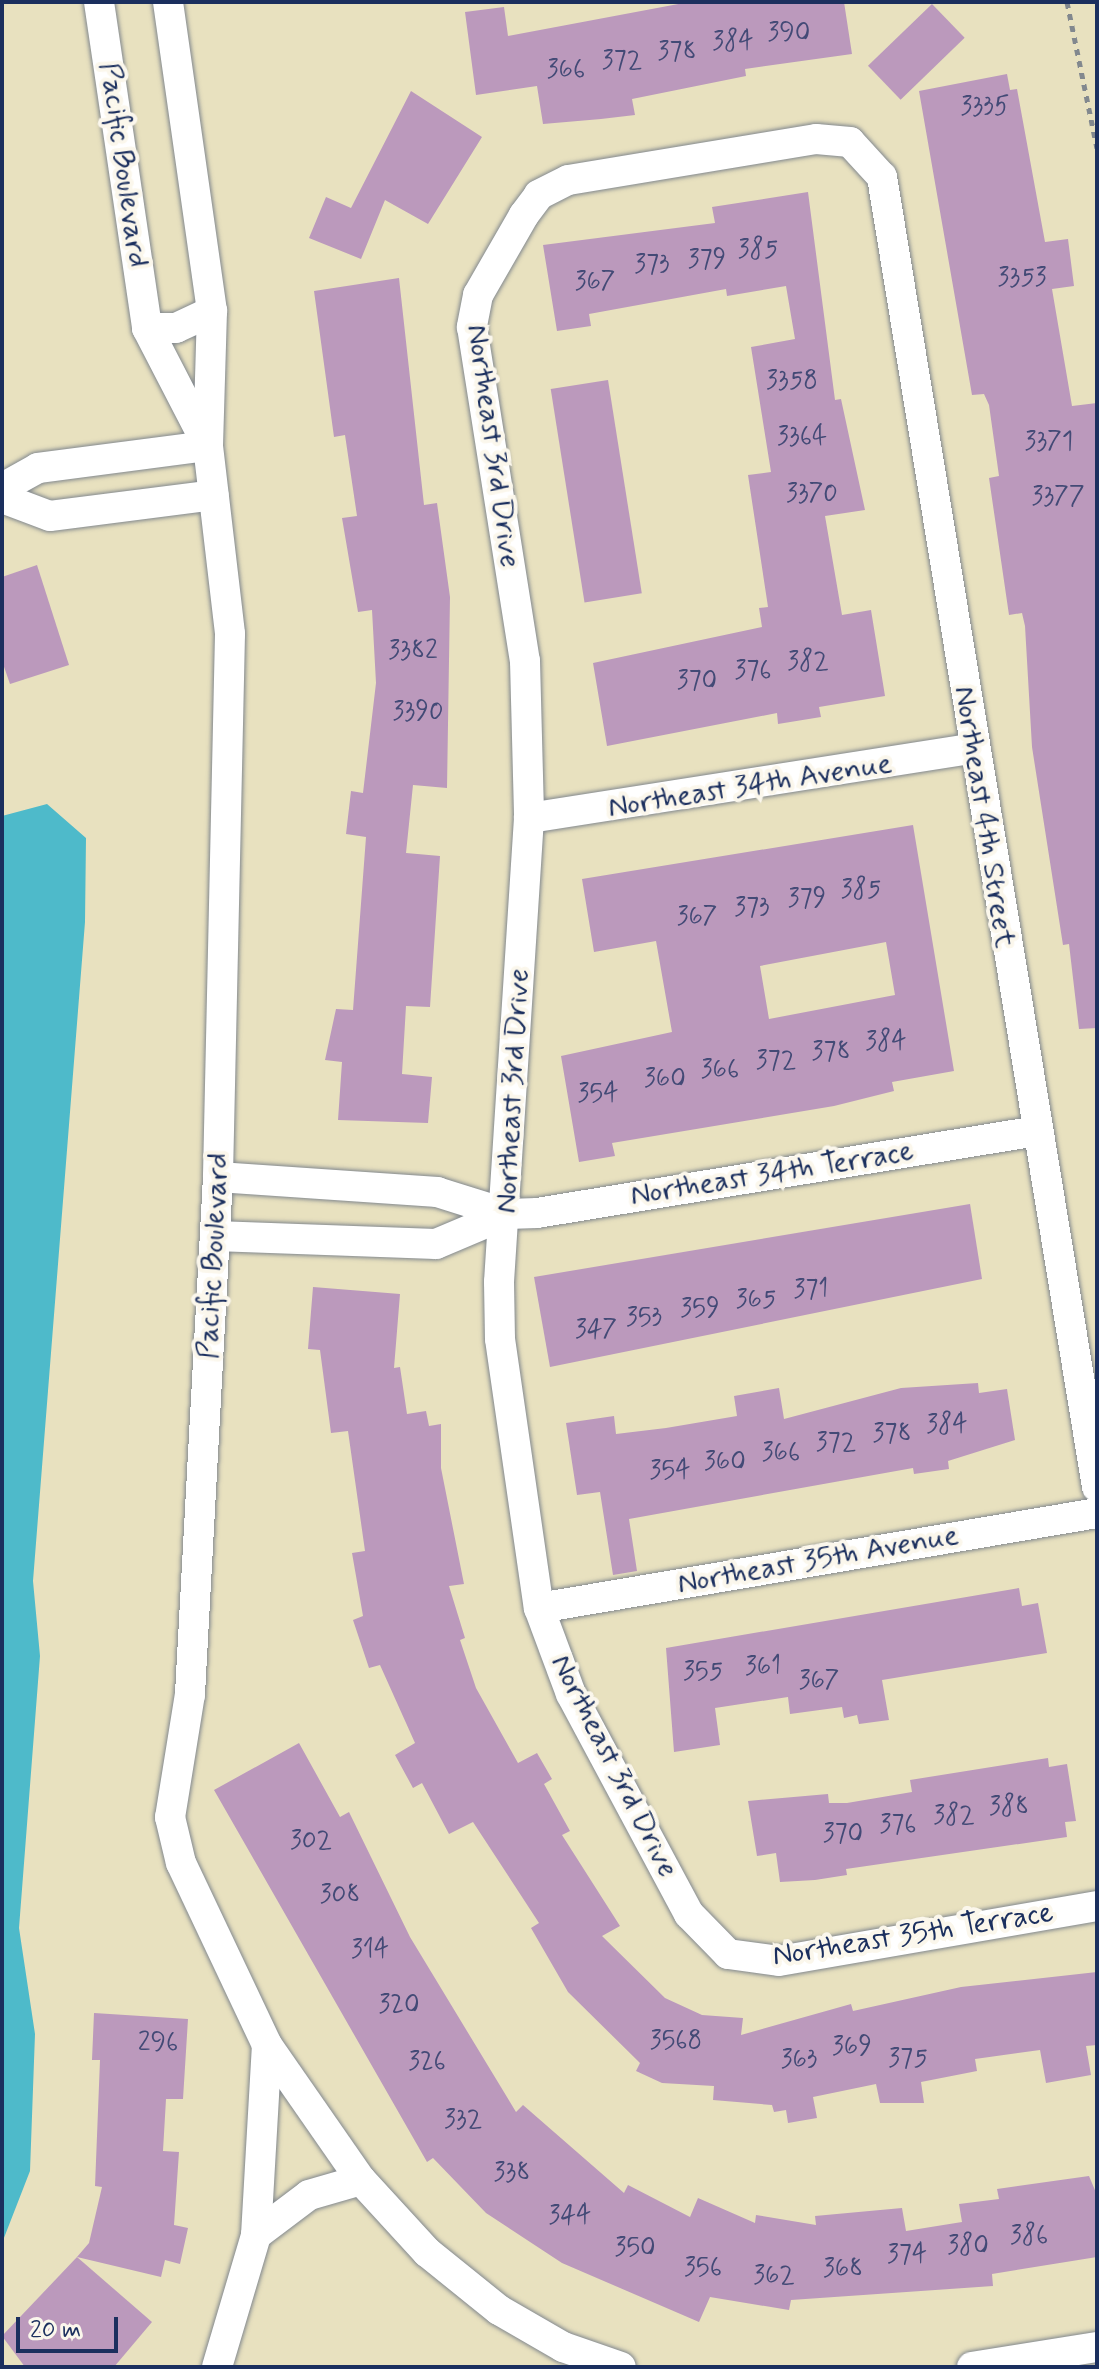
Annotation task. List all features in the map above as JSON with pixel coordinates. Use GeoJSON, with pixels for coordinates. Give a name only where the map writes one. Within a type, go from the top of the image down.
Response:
{"type":"FeatureCollection","features":[{"type":"Feature","properties":{"kind":"street","name":"Pacific Boulevard"},"geometry":{"type":"LineString","coordinates":[[99,2],[147,328],[208,446]]}},
{"type":"Feature","properties":{"kind":"street","name":"Pacific Boulevard"},"geometry":{"type":"LineString","coordinates":[[168,2],[212,311],[208,446],[230,634],[218,1177],[190,1694],[170,1817],[181,1863],[267,2045],[361,2180],[427,2252],[499,2310],[565,2357],[621,2367]]}},
{"type":"Feature","properties":{"kind":"street","name":"Northeast 4th Street"},"geometry":{"type":"LineString","coordinates":[[539,195],[568,180],[816,139],[850,142],[864,152],[882,177],[972,749],[1097,1487]]}},
{"type":"Feature","properties":{"kind":"street","name":"Northeast 3rd Drive"},"geometry":{"type":"LineString","coordinates":[[539,195],[478,295],[472,327],[525,661],[529,818],[500,1339],[539,1608],[571,1694],[689,1914],[728,1954]]}},
{"type":"Feature","properties":{"kind":"street"},"geometry":{"type":"LineString","coordinates":[[147,328],[176,328],[212,311]]}},
{"type":"Feature","properties":{"kind":"street"},"geometry":{"type":"LineString","coordinates":[[2,488],[38,468],[208,446]]}},
{"type":"Feature","properties":{"kind":"street"},"geometry":{"type":"LineString","coordinates":[[2,498],[50,516],[214,495]]}},
{"type":"Feature","properties":{"kind":"street","name":"Northeast 34th Avenue"},"geometry":{"type":"LineString","coordinates":[[529,818],[972,749]]}},
{"type":"Feature","properties":{"kind":"street","name":"Northeast 34th Terrace"},"geometry":{"type":"LineString","coordinates":[[215,1236],[436,1244],[507,1214],[1037,1131]]}},
{"type":"Feature","properties":{"kind":"street","name":"Northeast 34th Terrace"},"geometry":{"type":"LineString","coordinates":[[218,1177],[437,1192],[507,1214]]}},
{"type":"Feature","properties":{"kind":"street","name":"Northeast 35th Avenue"},"geometry":{"type":"LineString","coordinates":[[539,1608],[1097,1513]]}},
{"type":"Feature","properties":{"kind":"street","name":"Northeast 35th Terrace"},"geometry":{"type":"LineString","coordinates":[[728,1954],[779,1961],[1097,1906]]}},
{"type":"Feature","properties":{"kind":"street"},"geometry":{"type":"LineString","coordinates":[[217,2367],[256,2235],[267,2045]]}},
{"type":"Feature","properties":{"kind":"street"},"geometry":{"type":"LineString","coordinates":[[256,2235],[309,2195],[361,2180]]}},
{"type":"Feature","properties":{"kind":"street"},"geometry":{"type":"LineString","coordinates":[[972,2367],[1097,2347]]}},
{"type":"Feature","properties":{"kind":"path"},"geometry":{"type":"LineString","coordinates":[[1067,2],[1097,148]]}},
{"type":"Feature","properties":{"kind":"water"},"geometry":{"type":"Polygon","coordinates":[[[47,804],[86,838],[85,922],[33,1581],[40,1656],[19,1928],[35,2034],[30,2171],[2,2243],[2,816],[47,804]]]}},
{"type":"Feature","properties":{"kind":"building"},"geometry":{"type":"Polygon","coordinates":[[[689,2],[844,2],[852,54],[745,69],[746,76],[632,99],[635,115],[601,119],[543,124],[537,86],[476,95],[465,12],[504,7],[508,36],[689,2]]]}},
{"type":"Feature","properties":{"kind":"building"},"geometry":{"type":"Polygon","coordinates":[[[932,4],[965,38],[901,100],[868,66],[932,4]]]}},
{"type":"Feature","properties":{"kind":"building"},"geometry":{"type":"Polygon","coordinates":[[[1007,74],[1010,90],[1017,89],[1045,242],[1068,239],[1074,286],[1052,289],[1072,406],[1097,403],[1097,1028],[1079,1029],[1069,944],[1063,945],[1032,747],[1025,626],[1022,613],[1009,615],[989,478],[999,476],[989,405],[984,394],[972,395],[919,91],[1007,74]]]}},
{"type":"Feature","properties":{"kind":"building"},"geometry":{"type":"Polygon","coordinates":[[[411,91],[482,137],[428,224],[385,200],[361,259],[309,238],[326,197],[351,208],[411,91]]]}},
{"type":"Feature","properties":{"kind":"building"},"geometry":{"type":"Polygon","coordinates":[[[808,192],[835,400],[841,399],[865,510],[825,516],[842,615],[871,610],[885,696],[819,707],[821,717],[778,724],[777,713],[607,746],[593,663],[762,627],[759,608],[768,607],[748,475],[771,472],[751,347],[795,339],[786,286],[727,296],[726,289],[589,314],[591,326],[557,331],[543,245],[715,223],[712,207],[808,192]]]}},
{"type":"Feature","properties":{"kind":"building"},"geometry":{"type":"Polygon","coordinates":[[[399,278],[424,505],[437,503],[450,597],[447,788],[413,785],[406,853],[440,856],[430,1007],[406,1006],[402,1074],[432,1077],[428,1123],[338,1120],[342,1062],[325,1060],[336,1009],[353,1010],[366,837],[346,834],[351,791],[363,793],[376,683],[372,610],[358,612],[342,518],[357,516],[345,435],[334,437],[314,291],[399,278]]]}},
{"type":"Feature","properties":{"kind":"building"},"geometry":{"type":"Polygon","coordinates":[[[608,380],[642,593],[585,602],[551,389],[608,380]]]}},
{"type":"Feature","properties":{"kind":"building"},"geometry":{"type":"Polygon","coordinates":[[[37,565],[69,665],[10,684],[2,661],[2,577],[37,565]]]}},
{"type":"Feature","properties":{"kind":"building"},"geometry":{"type":"Polygon","coordinates":[[[913,825],[954,1071],[892,1082],[894,1091],[834,1106],[612,1143],[615,1156],[579,1162],[561,1056],[672,1032],[656,941],[594,952],[582,879],[913,825]],[[886,942],[760,966],[769,1019],[895,995],[886,942]]]}},
{"type":"Feature","properties":{"kind":"building"},"geometry":{"type":"Polygon","coordinates":[[[970,1204],[982,1279],[550,1367],[534,1277],[970,1204]]]}},
{"type":"Feature","properties":{"kind":"building"},"geometry":{"type":"Polygon","coordinates":[[[313,1287],[400,1294],[394,1368],[400,1367],[407,1414],[426,1411],[429,1426],[441,1424],[441,1468],[464,1584],[449,1586],[465,1638],[460,1640],[476,1688],[518,1763],[537,1753],[552,1779],[544,1784],[570,1831],[562,1835],[620,1926],[602,1936],[665,1998],[702,2015],[743,2018],[741,2035],[851,2004],[853,2011],[961,1987],[1097,1972],[1097,2045],[1086,2046],[1091,2075],[1046,2083],[1040,2050],[975,2059],[977,2071],[921,2082],[924,2103],[880,2103],[876,2084],[813,2097],[817,2118],[788,2123],[786,2110],[774,2112],[772,2105],[713,2100],[714,2086],[662,2083],[636,2071],[640,2063],[568,1992],[531,1928],[539,1923],[473,1822],[449,1834],[422,1783],[413,1788],[395,1755],[415,1743],[380,1665],[369,1668],[353,1620],[363,1616],[352,1553],[365,1551],[348,1431],[331,1433],[320,1350],[308,1349],[313,1287]]]}},
{"type":"Feature","properties":{"kind":"building"},"geometry":{"type":"Polygon","coordinates":[[[978,1383],[979,1393],[1007,1389],[1015,1440],[948,1461],[949,1469],[914,1474],[913,1468],[629,1519],[637,1571],[613,1575],[600,1492],[577,1495],[566,1423],[614,1416],[616,1434],[666,1428],[737,1416],[734,1396],[779,1388],[784,1419],[901,1388],[978,1383]]]}},
{"type":"Feature","properties":{"kind":"building"},"geometry":{"type":"Polygon","coordinates":[[[1019,1588],[1022,1606],[1038,1603],[1047,1653],[882,1680],[889,1720],[859,1724],[857,1715],[844,1718],[842,1707],[790,1714],[788,1697],[715,1708],[720,1745],[674,1752],[666,1648],[1019,1588]]]}},
{"type":"Feature","properties":{"kind":"building"},"geometry":{"type":"Polygon","coordinates":[[[299,1743],[340,1817],[349,1812],[410,1937],[516,2112],[523,2105],[624,2193],[628,2185],[690,2217],[698,2198],[755,2223],[756,2215],[816,2225],[815,2216],[902,2208],[906,2231],[962,2222],[959,2204],[999,2199],[997,2189],[1089,2176],[1097,2195],[1097,2257],[992,2274],[993,2286],[791,2300],[789,2310],[710,2297],[699,2322],[562,2263],[486,2213],[433,2158],[427,2162],[214,1790],[299,1743]]]}},
{"type":"Feature","properties":{"kind":"building"},"geometry":{"type":"Polygon","coordinates":[[[1048,1758],[1049,1767],[1067,1764],[1076,1821],[1065,1822],[1067,1837],[846,1869],[847,1875],[815,1880],[780,1882],[776,1853],[757,1856],[748,1801],[828,1794],[829,1803],[847,1803],[912,1792],[910,1780],[1048,1758]]]}},
{"type":"Feature","properties":{"kind":"building"},"geometry":{"type":"Polygon","coordinates":[[[94,2013],[188,2019],[183,2099],[166,2099],[163,2151],[179,2152],[174,2225],[188,2228],[180,2264],[165,2260],[161,2277],[77,2257],[89,2243],[102,2187],[95,2186],[100,2060],[92,2060],[94,2013]]]}},
{"type":"Feature","properties":{"kind":"building"},"geometry":{"type":"Polygon","coordinates":[[[77,2257],[152,2322],[114,2367],[25,2367],[2,2336],[77,2257]]]}}]}
